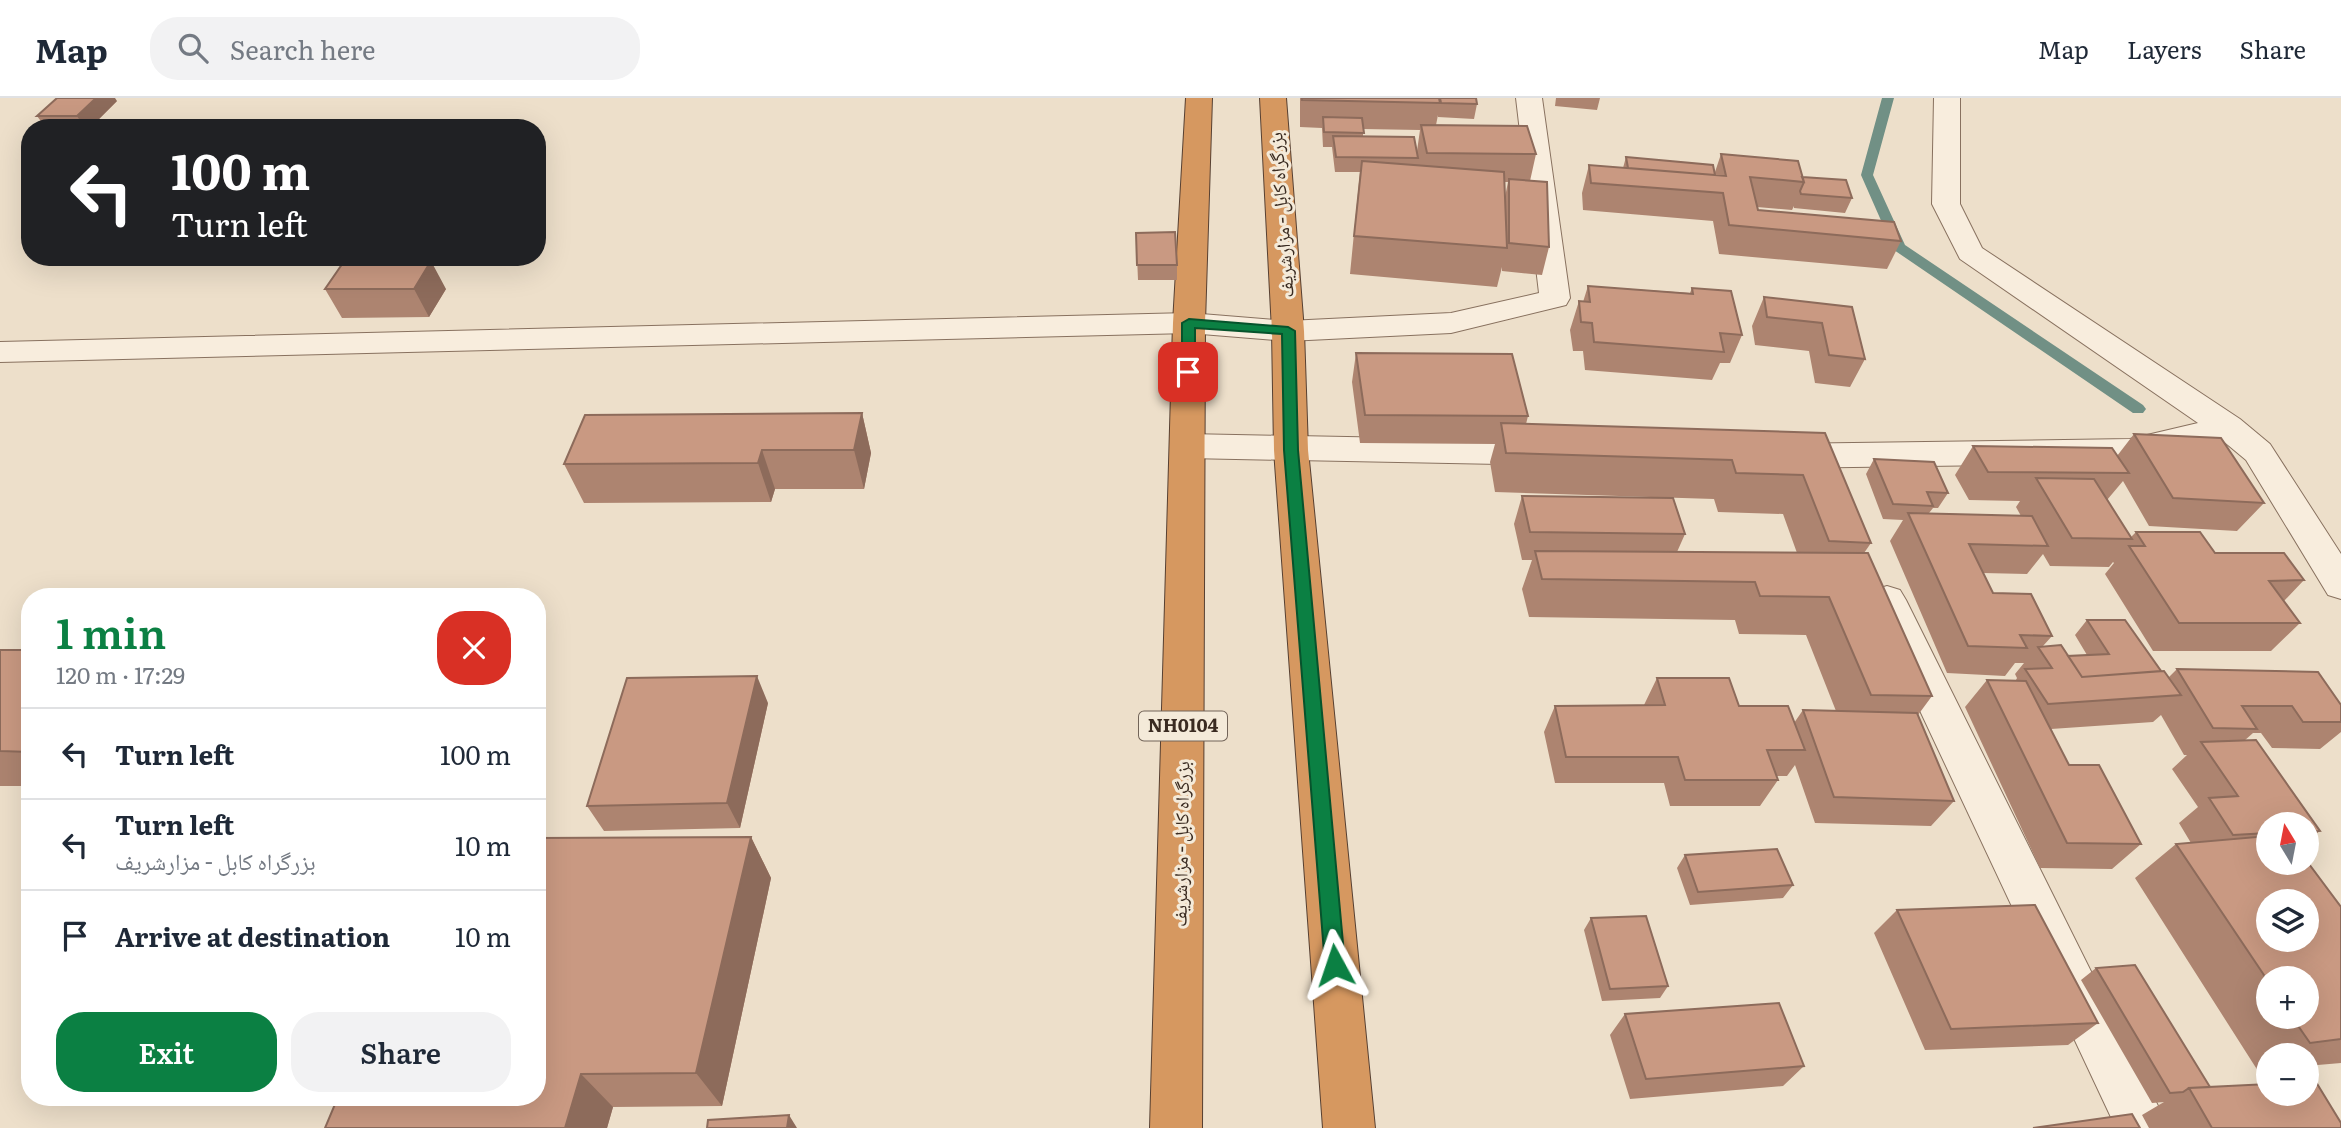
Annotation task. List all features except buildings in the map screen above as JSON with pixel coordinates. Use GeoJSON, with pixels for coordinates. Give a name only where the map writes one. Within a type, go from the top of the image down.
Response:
{"type":"FeatureCollection","features":[{"type":"Feature","properties":{"kind":"highway","name":"بزرگراه کابل - مزارشریف"},"geometry":{"type":"LineString","coordinates":[[1177,1128],[1189,323],[1199,98]]}},
{"type":"Feature","properties":{"kind":"highway","name":"بزرگراه کابل - مزارشریف"},"geometry":{"type":"LineString","coordinates":[[1273,98],[1288,331],[1291,450],[1349,1128]]}},
{"type":"Feature","properties":{"kind":"street"},"geometry":{"type":"LineString","coordinates":[[0,352],[1189,323],[1288,331],[1451,323],[1555,298],[1529,98]]}},
{"type":"Feature","properties":{"kind":"street"},"geometry":{"type":"LineString","coordinates":[[1947,98],[1946,204],[1970,253],[2228,427],[2258,452],[2341,585]]}},
{"type":"Feature","properties":{"kind":"street"},"geometry":{"type":"LineString","coordinates":[[1748,456],[2130,451],[2228,427]]}},
{"type":"Feature","properties":{"kind":"street"},"geometry":{"type":"LineString","coordinates":[[1188,446],[1582,454]]}},
{"type":"Feature","properties":{"kind":"street"},"geometry":{"type":"LineString","coordinates":[[1817,456],[1836,494]]}},
{"type":"Feature","properties":{"kind":"street"},"geometry":{"type":"LineString","coordinates":[[1872,568],[2143,1128]]}},
{"type":"Feature","properties":{"kind":"waterway"},"geometry":{"type":"LineString","coordinates":[[1888,98],[1867,175],[1899,247],[2138,409]]}},
{"type":"Feature","properties":{"kind":"route"},"geometry":{"type":"LineString","coordinates":[[1188,372],[1189,323],[1288,331],[1291,450],[1335,965]]}}]}
